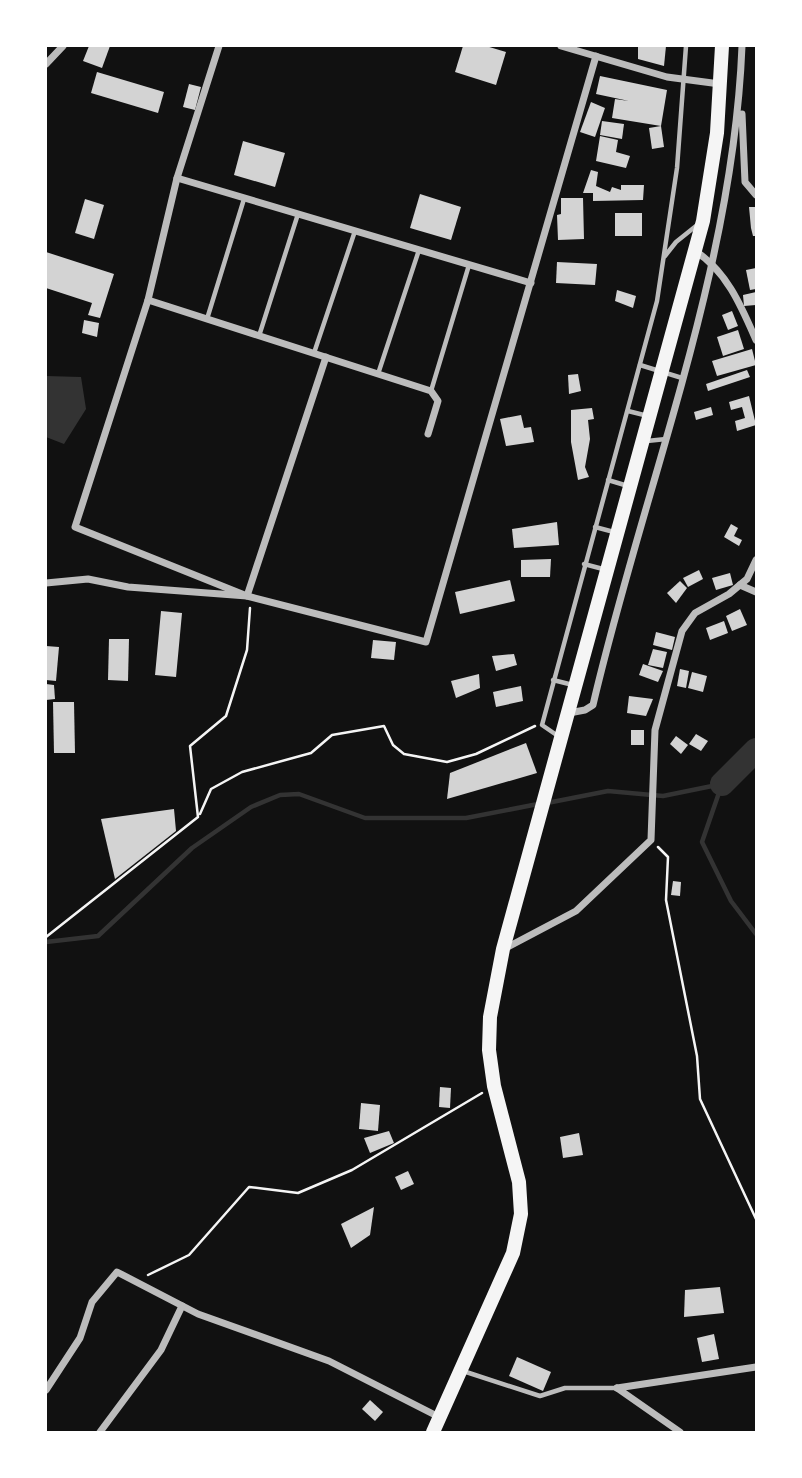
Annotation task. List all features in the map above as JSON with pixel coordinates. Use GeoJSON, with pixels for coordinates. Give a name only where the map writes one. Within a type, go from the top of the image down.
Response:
{"type":"FeatureCollection","features":[{"type":"Feature","properties":{"kind":"highway"},"geometry":{"type":"LineString","coordinates":[[433,1433],[513,1253],[521,1214],[519,1182],[494,1086],[489,1050],[490,1017],[503,949],[531,843],[703,221],[717,133],[722,46]]}},
{"type":"Feature","properties":{"kind":"street"},"geometry":{"type":"LineString","coordinates":[[46,64],[63,46]]}},
{"type":"Feature","properties":{"kind":"street"},"geometry":{"type":"LineString","coordinates":[[219,46],[177,178],[148,300],[75,527],[247,596],[426,642],[596,56]]}},
{"type":"Feature","properties":{"kind":"street"},"geometry":{"type":"LineString","coordinates":[[561,46],[684,80],[721,84]]}},
{"type":"Feature","properties":{"kind":"street"},"geometry":{"type":"LineString","coordinates":[[568,713],[585,710],[593,705],[610,631],[667,439],[712,261],[736,134],[743,46]]}},
{"type":"Feature","properties":{"kind":"street"},"geometry":{"type":"LineString","coordinates":[[741,91],[745,182],[757,195]]}},
{"type":"Feature","properties":{"kind":"street"},"geometry":{"type":"LineString","coordinates":[[177,178],[531,284]]}},
{"type":"Feature","properties":{"kind":"street"},"geometry":{"type":"LineString","coordinates":[[695,251],[712,261],[740,304],[757,340]]}},
{"type":"Feature","properties":{"kind":"street"},"geometry":{"type":"LineString","coordinates":[[148,300],[431,391],[438,401],[428,434]]}},
{"type":"Feature","properties":{"kind":"street"},"geometry":{"type":"LineString","coordinates":[[247,596],[326,357]]}},
{"type":"Feature","properties":{"kind":"street"},"geometry":{"type":"LineString","coordinates":[[503,949],[576,911],[651,840],[655,730],[682,631],[695,613],[747,579],[757,560]]}},
{"type":"Feature","properties":{"kind":"street"},"geometry":{"type":"LineString","coordinates":[[46,583],[88,579],[128,587],[247,596]]}},
{"type":"Feature","properties":{"kind":"street"},"geometry":{"type":"LineString","coordinates":[[740,585],[757,592]]}},
{"type":"Feature","properties":{"kind":"street"},"geometry":{"type":"LineString","coordinates":[[46,1390],[80,1338],[92,1301],[117,1272],[138,1280],[183,1306],[329,1361],[440,1417]]}},
{"type":"Feature","properties":{"kind":"street"},"geometry":{"type":"LineString","coordinates":[[100,1433],[161,1350],[183,1306]]}},
{"type":"Feature","properties":{"kind":"street"},"geometry":{"type":"LineString","coordinates":[[617,1388],[757,1367]]}},
{"type":"Feature","properties":{"kind":"street"},"geometry":{"type":"LineString","coordinates":[[617,1388],[680,1433]]}},
{"type":"Feature","properties":{"kind":"lane"},"geometry":{"type":"LineString","coordinates":[[561,737],[542,725],[640,365],[664,257],[677,168],[686,46]]}},
{"type":"Feature","properties":{"kind":"lane"},"geometry":{"type":"LineString","coordinates":[[207,319],[244,198]]}},
{"type":"Feature","properties":{"kind":"lane"},"geometry":{"type":"LineString","coordinates":[[259,336],[298,214]]}},
{"type":"Feature","properties":{"kind":"lane"},"geometry":{"type":"LineString","coordinates":[[664,257],[676,242],[703,221]]}},
{"type":"Feature","properties":{"kind":"lane"},"geometry":{"type":"LineString","coordinates":[[314,353],[355,231]]}},
{"type":"Feature","properties":{"kind":"lane"},"geometry":{"type":"LineString","coordinates":[[378,374],[419,250]]}},
{"type":"Feature","properties":{"kind":"lane"},"geometry":{"type":"LineString","coordinates":[[431,391],[470,265]]}},
{"type":"Feature","properties":{"kind":"lane"},"geometry":{"type":"LineString","coordinates":[[640,365],[682,378]]}},
{"type":"Feature","properties":{"kind":"lane"},"geometry":{"type":"LineString","coordinates":[[628,411],[651,416]]}},
{"type":"Feature","properties":{"kind":"lane"},"geometry":{"type":"LineString","coordinates":[[644,441],[667,439]]}},
{"type":"Feature","properties":{"kind":"lane"},"geometry":{"type":"LineString","coordinates":[[608,480],[631,487]]}},
{"type":"Feature","properties":{"kind":"lane"},"geometry":{"type":"LineString","coordinates":[[595,527],[618,533]]}},
{"type":"Feature","properties":{"kind":"lane"},"geometry":{"type":"LineString","coordinates":[[584,564],[608,570]]}},
{"type":"Feature","properties":{"kind":"lane"},"geometry":{"type":"LineString","coordinates":[[553,680],[575,685]]}},
{"type":"Feature","properties":{"kind":"lane"},"geometry":{"type":"LineString","coordinates":[[461,1370],[540,1396],[565,1388],[617,1388]]}},
{"type":"Feature","properties":{"kind":"path"},"geometry":{"type":"LineString","coordinates":[[198,817],[190,746],[226,716],[247,650],[251,615],[247,596]]}},
{"type":"Feature","properties":{"kind":"path"},"geometry":{"type":"LineString","coordinates":[[46,936],[198,817],[211,789],[242,772],[310,753],[332,735],[384,726],[393,745],[404,754],[447,762],[476,754],[527,728],[542,725]]}},
{"type":"Feature","properties":{"kind":"path"},"geometry":{"type":"LineString","coordinates":[[651,840],[668,856],[666,900],[697,1056],[700,1099],[757,1219]]}},
{"type":"Feature","properties":{"kind":"path"},"geometry":{"type":"LineString","coordinates":[[138,1280],[189,1255],[249,1187],[299,1193],[352,1170],[494,1086]]}},
{"type":"Feature","properties":{"kind":"shaded area"},"geometry":{"type":"Polygon","coordinates":[[[46,376],[81,377],[86,409],[64,444],[46,437],[46,376]]]}},
{"type":"Feature","properties":{"kind":"building"},"geometry":{"type":"Polygon","coordinates":[[[89,46],[110,46],[102,68],[83,61],[89,46]]]}},
{"type":"Feature","properties":{"kind":"building"},"geometry":{"type":"Polygon","coordinates":[[[463,46],[486,46],[506,52],[496,85],[455,72],[463,46]]]}},
{"type":"Feature","properties":{"kind":"building"},"geometry":{"type":"Polygon","coordinates":[[[638,46],[666,46],[664,66],[638,59],[638,46]]]}},
{"type":"Feature","properties":{"kind":"building"},"geometry":{"type":"Polygon","coordinates":[[[97,72],[164,92],[158,113],[91,93],[97,72]]]}},
{"type":"Feature","properties":{"kind":"building"},"geometry":{"type":"Polygon","coordinates":[[[600,76],[667,90],[661,126],[612,118],[615,99],[629,101],[596,94],[600,76]]]}},
{"type":"Feature","properties":{"kind":"building"},"geometry":{"type":"Polygon","coordinates":[[[189,84],[201,87],[195,110],[183,107],[189,84]]]}},
{"type":"Feature","properties":{"kind":"building"},"geometry":{"type":"Polygon","coordinates":[[[591,102],[605,108],[595,137],[580,132],[591,102]]]}},
{"type":"Feature","properties":{"kind":"building"},"geometry":{"type":"Polygon","coordinates":[[[602,121],[624,124],[622,139],[600,135],[602,121]]]}},
{"type":"Feature","properties":{"kind":"building"},"geometry":{"type":"Polygon","coordinates":[[[661,126],[664,147],[652,149],[649,128],[661,126]]]}},
{"type":"Feature","properties":{"kind":"building"},"geometry":{"type":"Polygon","coordinates":[[[600,136],[618,140],[616,152],[630,156],[626,168],[596,161],[600,136]]]}},
{"type":"Feature","properties":{"kind":"building"},"geometry":{"type":"Polygon","coordinates":[[[243,141],[285,153],[275,187],[234,175],[243,141]]]}},
{"type":"Feature","properties":{"kind":"building"},"geometry":{"type":"Polygon","coordinates":[[[591,170],[598,172],[596,186],[610,192],[612,187],[621,190],[621,185],[644,185],[643,200],[593,201],[593,193],[583,193],[591,170]]]}},
{"type":"Feature","properties":{"kind":"building"},"geometry":{"type":"Polygon","coordinates":[[[420,194],[461,207],[451,240],[410,228],[420,194]]]}},
{"type":"Feature","properties":{"kind":"building"},"geometry":{"type":"Polygon","coordinates":[[[561,198],[583,198],[584,239],[558,240],[557,215],[561,214],[561,198]]]}},
{"type":"Feature","properties":{"kind":"building"},"geometry":{"type":"Polygon","coordinates":[[[85,199],[104,205],[94,239],[75,233],[85,199]]]}},
{"type":"Feature","properties":{"kind":"building"},"geometry":{"type":"Polygon","coordinates":[[[749,207],[756,207],[756,236],[753,236],[751,228],[749,207]]]}},
{"type":"Feature","properties":{"kind":"building"},"geometry":{"type":"Polygon","coordinates":[[[615,213],[642,213],[642,236],[615,236],[615,213]]]}},
{"type":"Feature","properties":{"kind":"building"},"geometry":{"type":"Polygon","coordinates":[[[46,252],[114,274],[100,318],[88,315],[92,303],[46,288],[46,252]]]}},
{"type":"Feature","properties":{"kind":"building"},"geometry":{"type":"Polygon","coordinates":[[[557,262],[597,264],[595,285],[556,283],[557,262]]]}},
{"type":"Feature","properties":{"kind":"building"},"geometry":{"type":"Polygon","coordinates":[[[756,268],[756,289],[750,290],[746,270],[756,268]]]}},
{"type":"Feature","properties":{"kind":"building"},"geometry":{"type":"Polygon","coordinates":[[[617,290],[636,296],[633,308],[615,301],[617,290]]]}},
{"type":"Feature","properties":{"kind":"building"},"geometry":{"type":"Polygon","coordinates":[[[756,292],[756,305],[744,306],[743,295],[756,292]]]}},
{"type":"Feature","properties":{"kind":"building"},"geometry":{"type":"Polygon","coordinates":[[[732,311],[738,326],[728,330],[722,315],[732,311]]]}},
{"type":"Feature","properties":{"kind":"building"},"geometry":{"type":"Polygon","coordinates":[[[84,320],[99,323],[97,337],[82,333],[84,320]]]}},
{"type":"Feature","properties":{"kind":"building"},"geometry":{"type":"Polygon","coordinates":[[[738,330],[744,349],[723,356],[717,337],[738,330]]]}},
{"type":"Feature","properties":{"kind":"building"},"geometry":{"type":"Polygon","coordinates":[[[752,349],[756,365],[717,376],[712,361],[752,349]]]}},
{"type":"Feature","properties":{"kind":"building"},"geometry":{"type":"Polygon","coordinates":[[[747,370],[750,377],[708,391],[706,384],[747,370]]]}},
{"type":"Feature","properties":{"kind":"building"},"geometry":{"type":"Polygon","coordinates":[[[578,374],[581,391],[569,394],[568,375],[578,374]]]}},
{"type":"Feature","properties":{"kind":"building"},"geometry":{"type":"Polygon","coordinates":[[[749,396],[756,425],[737,431],[735,421],[745,418],[742,407],[731,410],[729,402],[749,396]]]}},
{"type":"Feature","properties":{"kind":"building"},"geometry":{"type":"Polygon","coordinates":[[[711,407],[713,415],[696,420],[694,412],[711,407]]]}},
{"type":"Feature","properties":{"kind":"building"},"geometry":{"type":"Polygon","coordinates":[[[592,408],[594,419],[588,420],[590,439],[585,467],[589,477],[578,480],[571,442],[571,410],[592,408]]]}},
{"type":"Feature","properties":{"kind":"building"},"geometry":{"type":"Polygon","coordinates":[[[521,415],[524,428],[531,427],[534,442],[506,446],[500,419],[521,415]]]}},
{"type":"Feature","properties":{"kind":"building"},"geometry":{"type":"Polygon","coordinates":[[[557,522],[559,545],[514,548],[512,529],[557,522]]]}},
{"type":"Feature","properties":{"kind":"building"},"geometry":{"type":"Polygon","coordinates":[[[731,524],[738,528],[734,536],[742,540],[739,546],[724,537],[731,524]]]}},
{"type":"Feature","properties":{"kind":"building"},"geometry":{"type":"Polygon","coordinates":[[[551,559],[550,577],[521,577],[521,560],[551,559]]]}},
{"type":"Feature","properties":{"kind":"building"},"geometry":{"type":"Polygon","coordinates":[[[699,570],[703,579],[688,587],[683,578],[699,570]]]}},
{"type":"Feature","properties":{"kind":"building"},"geometry":{"type":"Polygon","coordinates":[[[730,573],[733,585],[716,590],[712,578],[730,573]]]}},
{"type":"Feature","properties":{"kind":"building"},"geometry":{"type":"Polygon","coordinates":[[[510,580],[515,601],[460,614],[455,592],[510,580]]]}},
{"type":"Feature","properties":{"kind":"building"},"geometry":{"type":"Polygon","coordinates":[[[680,581],[687,588],[676,603],[667,593],[680,581]]]}},
{"type":"Feature","properties":{"kind":"building"},"geometry":{"type":"Polygon","coordinates":[[[740,609],[747,625],[732,631],[726,616],[740,609]]]}},
{"type":"Feature","properties":{"kind":"building"},"geometry":{"type":"Polygon","coordinates":[[[161,611],[182,613],[176,677],[155,675],[161,611]]]}},
{"type":"Feature","properties":{"kind":"building"},"geometry":{"type":"Polygon","coordinates":[[[724,621],[728,633],[710,640],[706,628],[724,621]]]}},
{"type":"Feature","properties":{"kind":"building"},"geometry":{"type":"Polygon","coordinates":[[[656,632],[675,637],[672,650],[653,645],[656,632]]]}},
{"type":"Feature","properties":{"kind":"building"},"geometry":{"type":"Polygon","coordinates":[[[109,639],[129,639],[128,681],[108,680],[109,639]]]}},
{"type":"Feature","properties":{"kind":"building"},"geometry":{"type":"Polygon","coordinates":[[[373,640],[396,642],[394,660],[371,658],[373,640]]]}},
{"type":"Feature","properties":{"kind":"building"},"geometry":{"type":"Polygon","coordinates":[[[46,646],[59,647],[56,681],[46,680],[46,646]]]}},
{"type":"Feature","properties":{"kind":"building"},"geometry":{"type":"Polygon","coordinates":[[[653,649],[667,652],[663,668],[648,665],[653,649]]]}},
{"type":"Feature","properties":{"kind":"building"},"geometry":{"type":"Polygon","coordinates":[[[514,654],[517,665],[496,671],[492,656],[514,654]]]}},
{"type":"Feature","properties":{"kind":"building"},"geometry":{"type":"Polygon","coordinates":[[[643,664],[663,671],[658,682],[639,675],[643,664]]]}},
{"type":"Feature","properties":{"kind":"building"},"geometry":{"type":"Polygon","coordinates":[[[680,669],[689,671],[686,688],[677,686],[680,669]]]}},
{"type":"Feature","properties":{"kind":"building"},"geometry":{"type":"Polygon","coordinates":[[[692,672],[707,676],[703,692],[688,688],[692,672]]]}},
{"type":"Feature","properties":{"kind":"building"},"geometry":{"type":"Polygon","coordinates":[[[479,674],[480,688],[456,698],[451,681],[479,674]]]}},
{"type":"Feature","properties":{"kind":"building"},"geometry":{"type":"Polygon","coordinates":[[[46,684],[54,685],[55,699],[46,700],[46,684]]]}},
{"type":"Feature","properties":{"kind":"building"},"geometry":{"type":"Polygon","coordinates":[[[521,686],[523,701],[496,707],[493,692],[521,686]]]}},
{"type":"Feature","properties":{"kind":"building"},"geometry":{"type":"Polygon","coordinates":[[[629,696],[653,699],[646,716],[627,713],[629,696]]]}},
{"type":"Feature","properties":{"kind":"building"},"geometry":{"type":"Polygon","coordinates":[[[53,702],[74,702],[75,753],[54,753],[53,702]]]}},
{"type":"Feature","properties":{"kind":"building"},"geometry":{"type":"Polygon","coordinates":[[[631,730],[644,730],[644,745],[631,745],[631,730]]]}},
{"type":"Feature","properties":{"kind":"building"},"geometry":{"type":"Polygon","coordinates":[[[696,734],[708,741],[701,751],[689,744],[696,734]]]}},
{"type":"Feature","properties":{"kind":"building"},"geometry":{"type":"Polygon","coordinates":[[[676,736],[688,745],[681,754],[670,744],[676,736]]]}},
{"type":"Feature","properties":{"kind":"building"},"geometry":{"type":"Polygon","coordinates":[[[526,743],[537,773],[447,799],[450,773],[526,743]]]}},
{"type":"Feature","properties":{"kind":"building"},"geometry":{"type":"Polygon","coordinates":[[[174,809],[176,831],[115,879],[101,819],[174,809]]]}},
{"type":"Feature","properties":{"kind":"building"},"geometry":{"type":"Polygon","coordinates":[[[673,881],[681,882],[680,896],[671,895],[673,881]]]}},
{"type":"Feature","properties":{"kind":"building"},"geometry":{"type":"Polygon","coordinates":[[[440,1087],[451,1088],[450,1108],[439,1107],[440,1087]]]}},
{"type":"Feature","properties":{"kind":"building"},"geometry":{"type":"Polygon","coordinates":[[[361,1103],[380,1105],[378,1131],[359,1129],[361,1103]]]}},
{"type":"Feature","properties":{"kind":"building"},"geometry":{"type":"Polygon","coordinates":[[[389,1131],[394,1143],[370,1153],[364,1138],[389,1131]]]}},
{"type":"Feature","properties":{"kind":"building"},"geometry":{"type":"Polygon","coordinates":[[[579,1133],[583,1155],[563,1158],[560,1137],[579,1133]]]}},
{"type":"Feature","properties":{"kind":"building"},"geometry":{"type":"Polygon","coordinates":[[[408,1171],[414,1184],[401,1190],[395,1177],[408,1171]]]}},
{"type":"Feature","properties":{"kind":"building"},"geometry":{"type":"Polygon","coordinates":[[[374,1207],[370,1235],[351,1248],[341,1224],[374,1207]]]}},
{"type":"Feature","properties":{"kind":"building"},"geometry":{"type":"Polygon","coordinates":[[[720,1287],[724,1313],[684,1317],[685,1290],[720,1287]]]}},
{"type":"Feature","properties":{"kind":"building"},"geometry":{"type":"Polygon","coordinates":[[[714,1334],[719,1359],[702,1362],[697,1338],[714,1334]]]}},
{"type":"Feature","properties":{"kind":"building"},"geometry":{"type":"Polygon","coordinates":[[[517,1357],[551,1372],[543,1391],[509,1376],[517,1357]]]}},
{"type":"Feature","properties":{"kind":"building"},"geometry":{"type":"Polygon","coordinates":[[[370,1400],[383,1412],[375,1421],[362,1409],[370,1400]]]}},
{"type":"Feature","properties":{"kind":"waterway"},"geometry":{"type":"LineString","coordinates":[[722,784],[756,750]]}},
{"type":"Feature","properties":{"kind":"waterway"},"geometry":{"type":"LineString","coordinates":[[722,784],[702,842],[731,901],[756,934]]}},
{"type":"Feature","properties":{"kind":"waterway"},"geometry":{"type":"LineString","coordinates":[[547,803],[608,791],[663,796],[722,784]]}},
{"type":"Feature","properties":{"kind":"waterway"},"geometry":{"type":"LineString","coordinates":[[46,942],[98,936],[192,848],[251,807],[280,795],[299,794],[365,818],[466,818],[538,804]]}}]}
